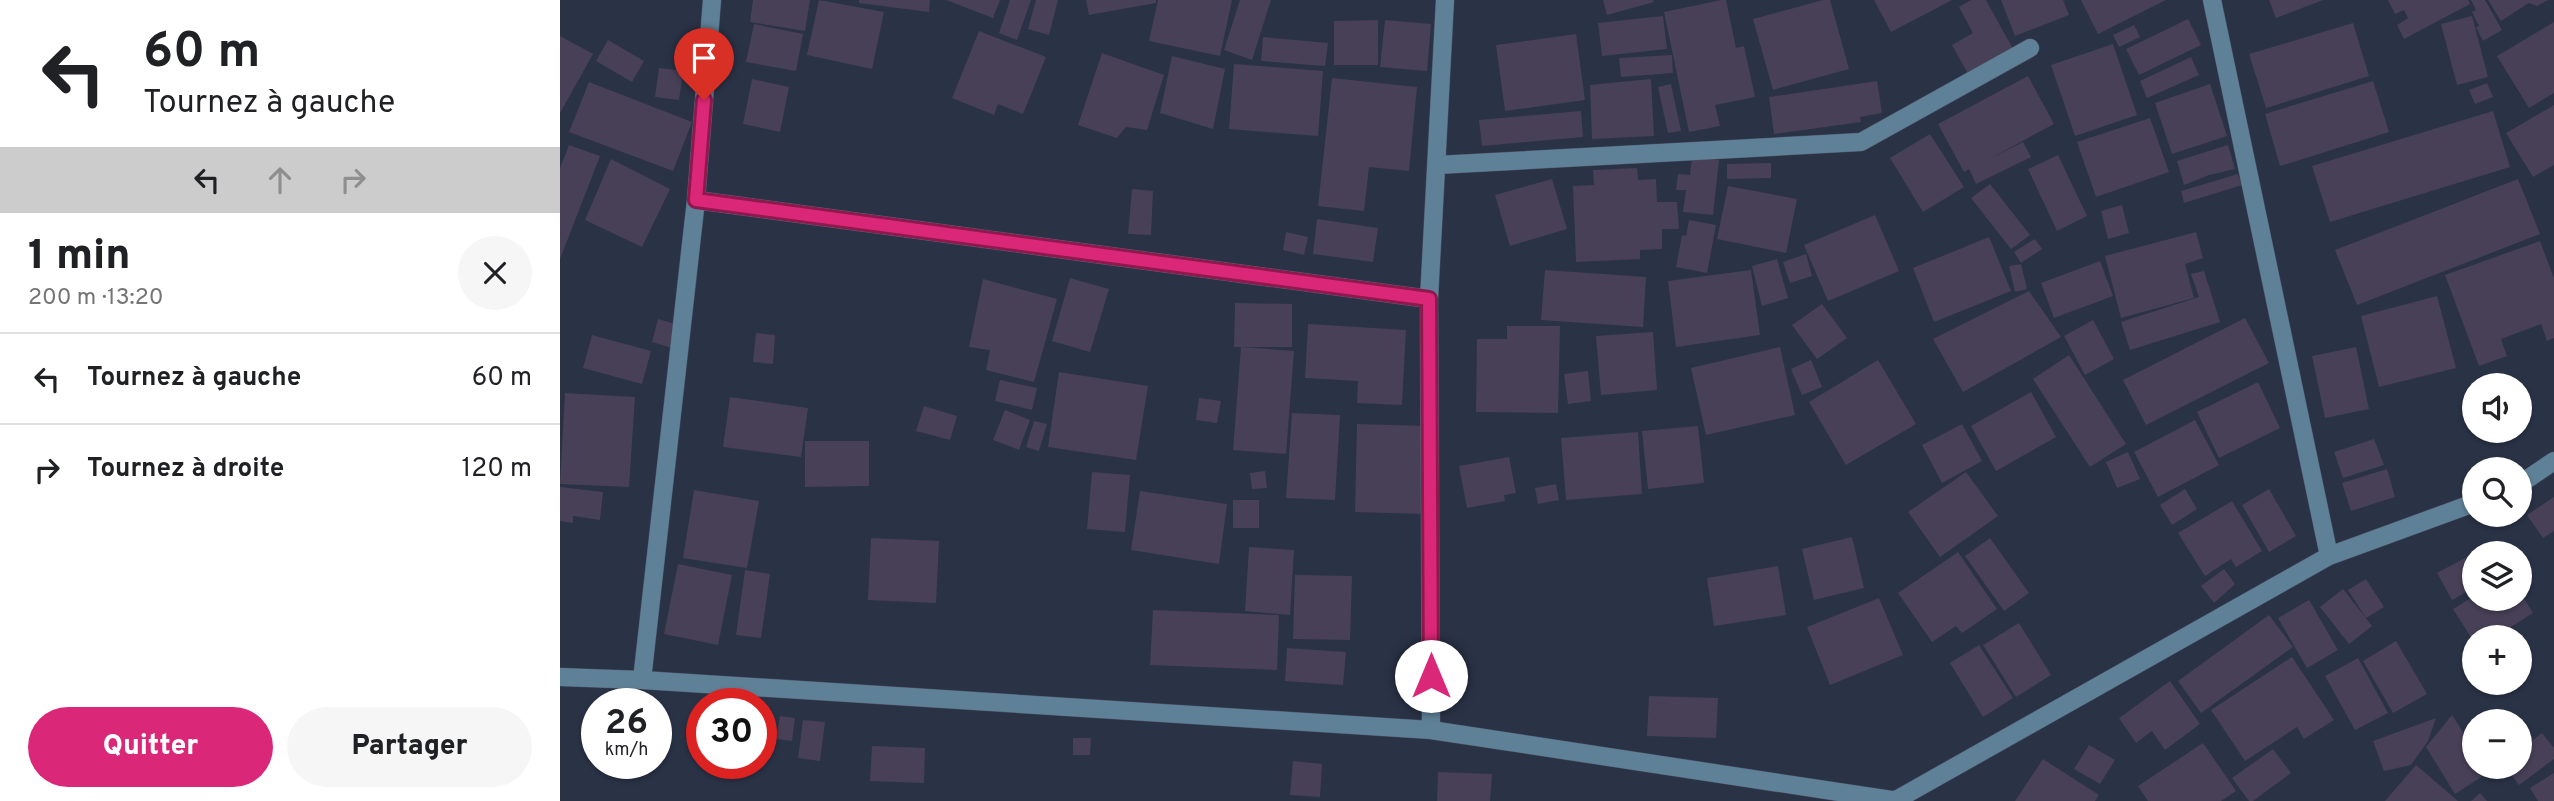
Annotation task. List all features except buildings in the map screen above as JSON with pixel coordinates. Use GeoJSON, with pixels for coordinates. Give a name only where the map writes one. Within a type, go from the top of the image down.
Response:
{"type":"FeatureCollection","features":[{"type":"Feature","properties":{"kind":"street"},"geometry":{"type":"LineString","coordinates":[[642,680],[696,200],[712,0]]}},
{"type":"Feature","properties":{"kind":"street"},"geometry":{"type":"LineString","coordinates":[[1431,730],[1429,299],[1445,0]]}},
{"type":"Feature","properties":{"kind":"street"},"geometry":{"type":"LineString","coordinates":[[2212,0],[2329,556]]}},
{"type":"Feature","properties":{"kind":"street"},"geometry":{"type":"LineString","coordinates":[[1437,165],[1861,142],[2030,48]]}},
{"type":"Feature","properties":{"kind":"street"},"geometry":{"type":"LineString","coordinates":[[696,200],[1429,299]]}},
{"type":"Feature","properties":{"kind":"street"},"geometry":{"type":"LineString","coordinates":[[2532,476],[2554,461]]}},
{"type":"Feature","properties":{"kind":"street"},"geometry":{"type":"LineString","coordinates":[[560,677],[1431,730],[1897,800],[2329,556],[2462,507]]}},
{"type":"Feature","properties":{"kind":"route"},"geometry":{"type":"LineString","coordinates":[[704,100],[696,200],[1429,299],[1431,676]]}}]}
